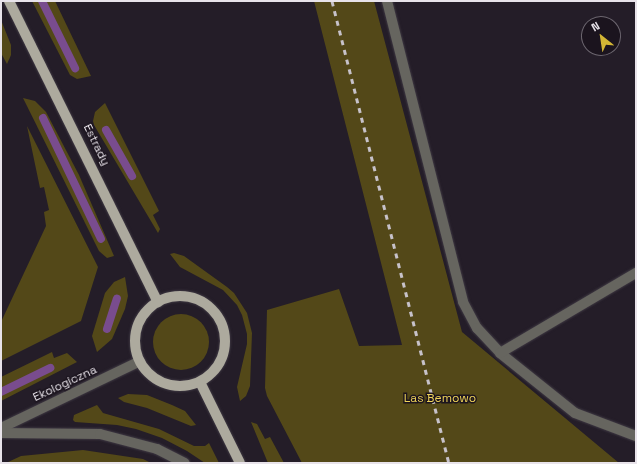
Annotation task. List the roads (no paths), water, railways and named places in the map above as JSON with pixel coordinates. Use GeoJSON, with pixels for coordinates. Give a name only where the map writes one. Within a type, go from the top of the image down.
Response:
{"type":"FeatureCollection","features":[{"type":"Feature","properties":{"kind":"main road","name":"Estrady"},"geometry":{"type":"LineString","coordinates":[[9,1],[158,302]]}},
{"type":"Feature","properties":{"kind":"main road"},"geometry":{"type":"LineString","coordinates":[[175,296],[193,297],[209,306],[221,320],[226,337],[224,355],[215,371],[200,382],[186,386],[170,385],[156,380],[147,372],[140,361],[136,352],[135,340],[138,325],[146,312],[158,302],[175,296]]}},
{"type":"Feature","properties":{"kind":"main road"},"geometry":{"type":"LineString","coordinates":[[200,382],[240,463]]}},
{"type":"Feature","properties":{"kind":"street"},"geometry":{"type":"LineString","coordinates":[[386,1],[463,302],[477,328],[500,354],[575,413],[636,436]]}},
{"type":"Feature","properties":{"kind":"street"},"geometry":{"type":"LineString","coordinates":[[500,354],[636,273]]}},
{"type":"Feature","properties":{"kind":"street","name":"Ekologiczna"},"geometry":{"type":"LineString","coordinates":[[1,428],[140,361]]}},
{"type":"Feature","properties":{"kind":"street"},"geometry":{"type":"LineString","coordinates":[[1,433],[100,434],[156,449],[184,463]]}},
{"type":"Feature","properties":{"kind":"waterway"},"geometry":{"type":"LineString","coordinates":[[42,1],[75,68]]}},
{"type":"Feature","properties":{"kind":"waterway"},"geometry":{"type":"LineString","coordinates":[[43,118],[101,239]]}},
{"type":"Feature","properties":{"kind":"waterway"},"geometry":{"type":"LineString","coordinates":[[106,130],[132,176]]}},
{"type":"Feature","properties":{"kind":"waterway"},"geometry":{"type":"LineString","coordinates":[[107,329],[117,299]]}},
{"type":"Feature","properties":{"kind":"waterway"},"geometry":{"type":"LineString","coordinates":[[1,392],[50,368]]}},
{"type":"Feature","properties":{"kind":"railway"},"geometry":{"type":"LineString","coordinates":[[332,1],[449,463]]}},
{"type":"Feature","properties":{"kind":"park label","name":"Las Bemowo"},"geometry":{"type":"Point","coordinates":[440,399]}}]}
